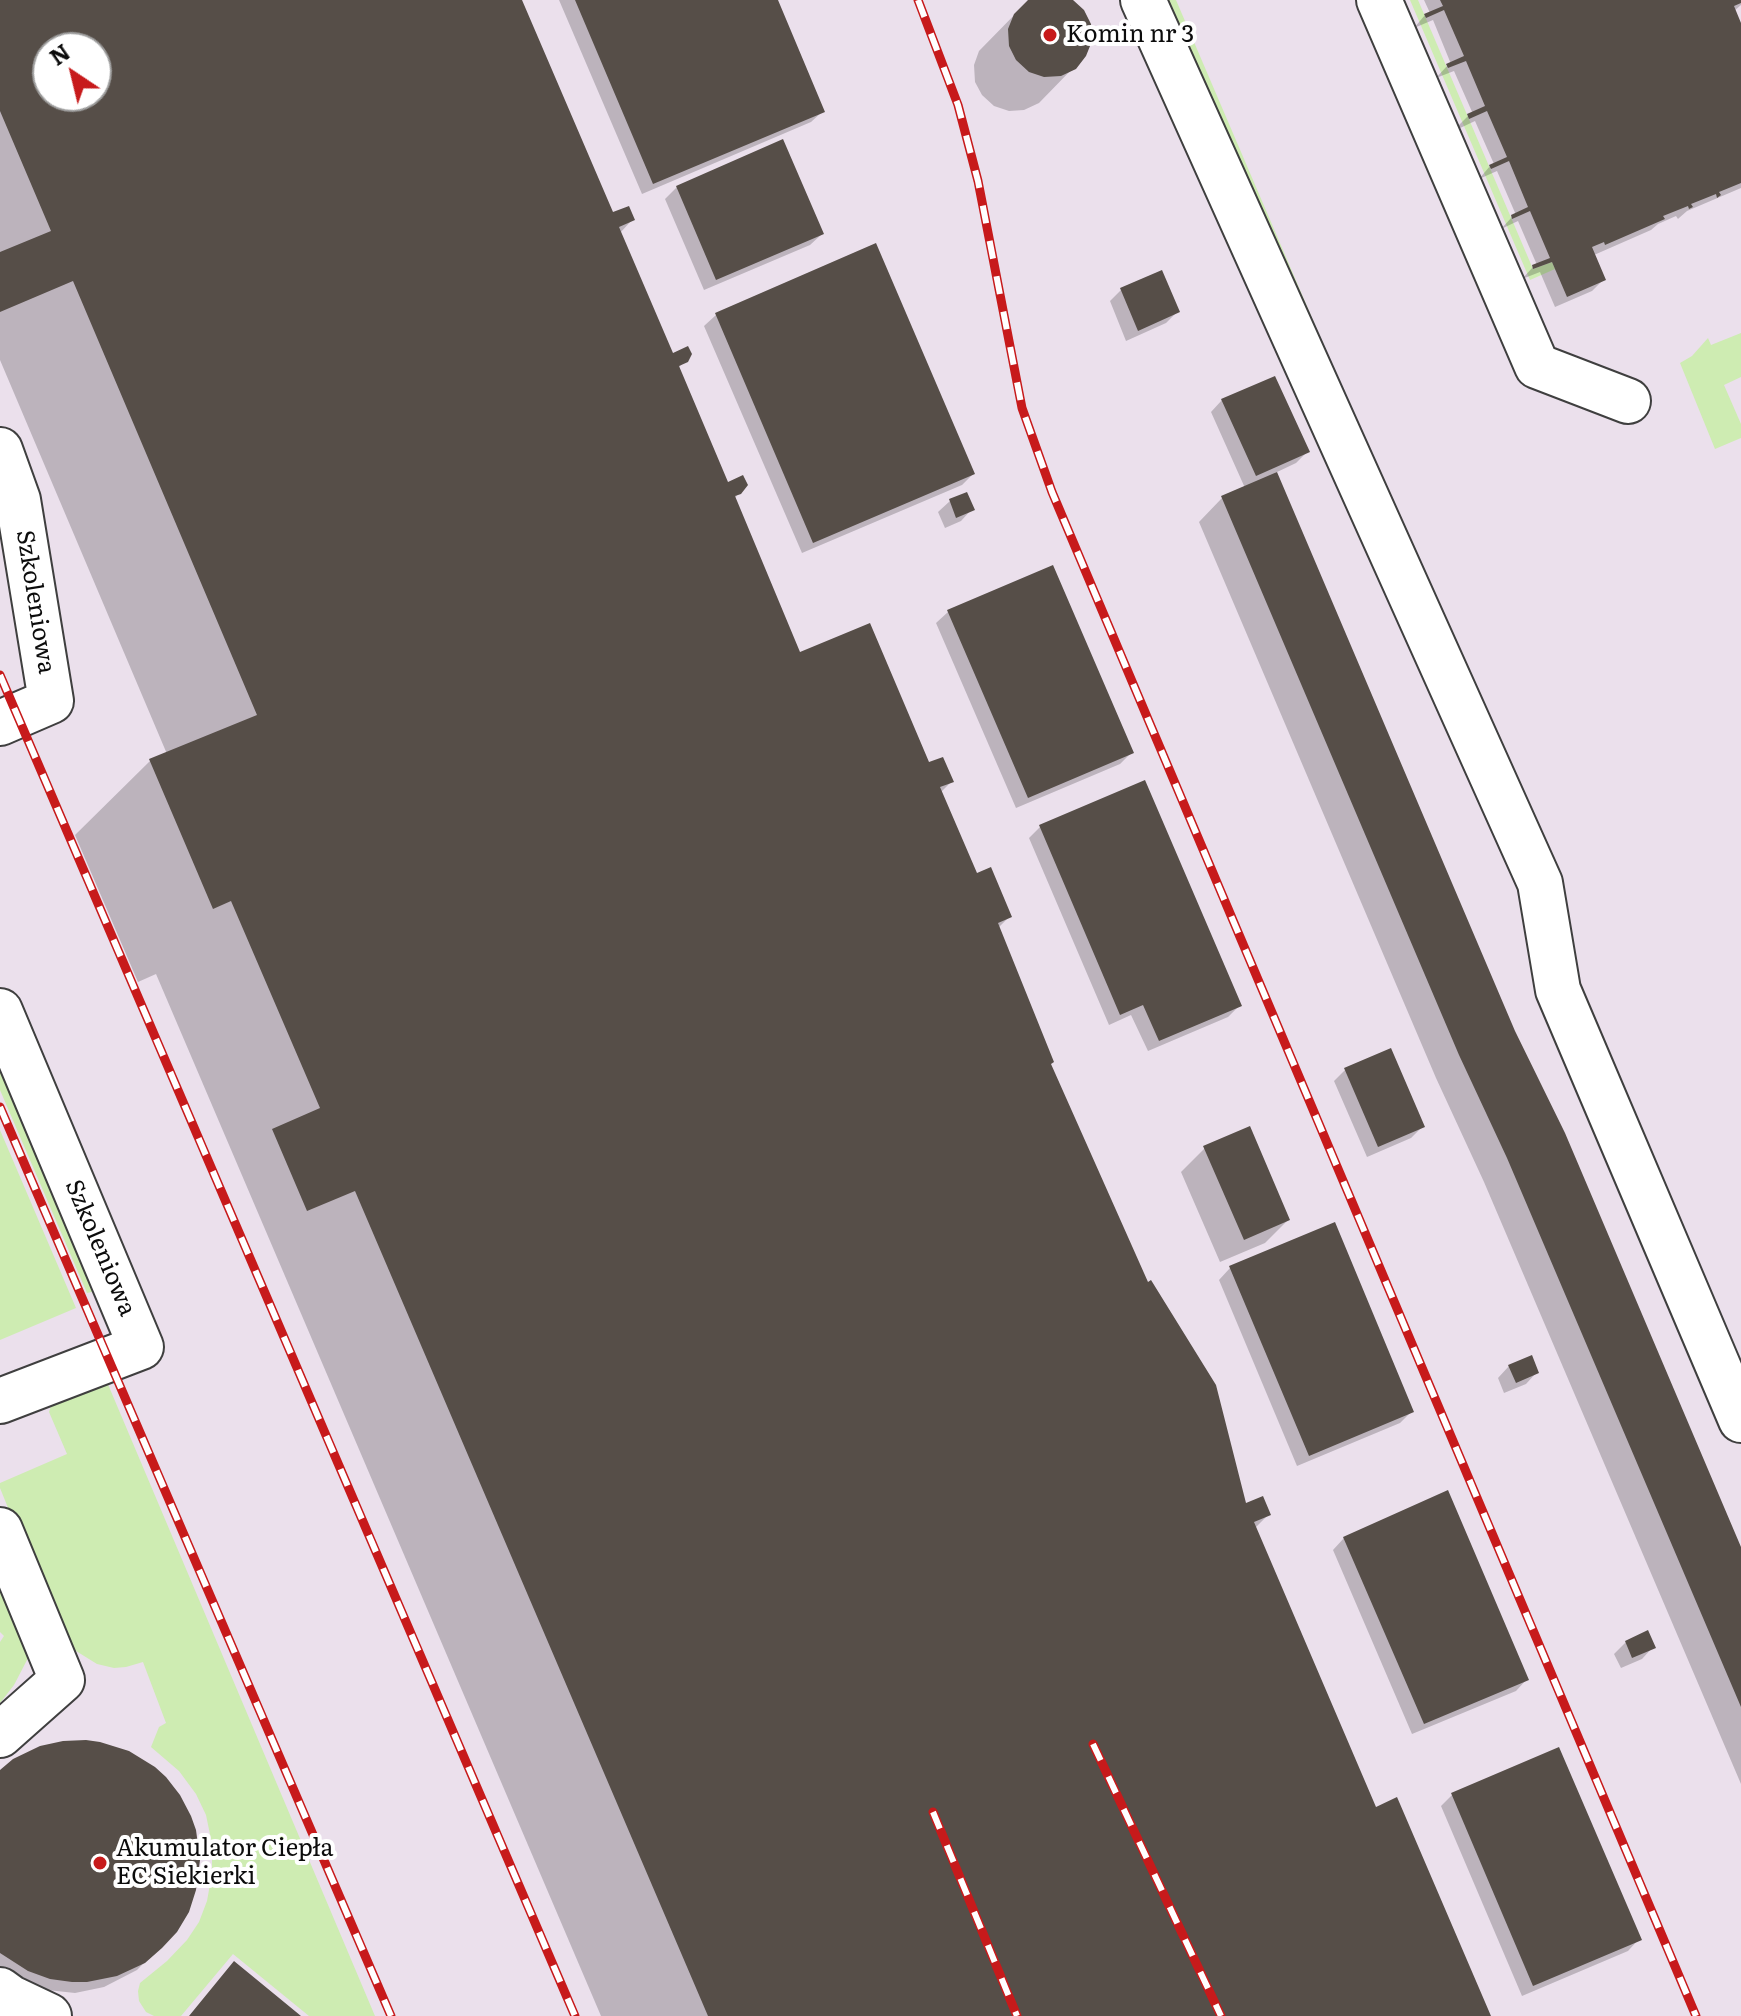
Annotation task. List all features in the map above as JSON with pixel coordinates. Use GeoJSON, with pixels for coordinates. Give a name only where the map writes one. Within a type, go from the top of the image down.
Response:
{"type":"FeatureCollection","features":[{"type":"Feature","properties":{"kind":"lane"},"geometry":{"type":"LineString","coordinates":[[1143,0],[1540,883],[1558,990],[1741,1420]]}},
{"type":"Feature","properties":{"kind":"lane"},"geometry":{"type":"LineString","coordinates":[[1379,0],[1537,366],[1628,401]]}},
{"type":"Feature","properties":{"kind":"lane","name":"Szkoleniowa"},"geometry":{"type":"LineString","coordinates":[[0,450],[18,500],[51,701],[0,723]]}},
{"type":"Feature","properties":{"kind":"lane","name":"Szkoleniowa"},"geometry":{"type":"LineString","coordinates":[[0,1011],[141,1347],[0,1401]]}},
{"type":"Feature","properties":{"kind":"lane"},"geometry":{"type":"LineString","coordinates":[[0,1530],[62,1680],[0,1735]]}},
{"type":"Feature","properties":{"kind":"lane"},"geometry":{"type":"LineString","coordinates":[[0,1990],[49,2016]]}},
{"type":"Feature","properties":{"kind":"shaded area"},"geometry":{"type":"Polygon","coordinates":[[[0,0],[1741,0],[1741,2016],[0,2016],[0,0]]]}},
{"type":"Feature","properties":{"kind":"green space"},"geometry":{"type":"Polygon","coordinates":[[[1162,0],[1176,0],[1336,374],[1332,375],[1162,0]]]}},
{"type":"Feature","properties":{"kind":"green space"},"geometry":{"type":"Polygon","coordinates":[[[1410,0],[1418,0],[1533,269],[1552,262],[1555,269],[1530,280],[1410,0]]]}},
{"type":"Feature","properties":{"kind":"green space"},"geometry":{"type":"Polygon","coordinates":[[[1741,333],[1741,377],[1724,385],[1741,424],[1741,438],[1715,449],[1680,363],[1692,356],[1708,338],[1711,345],[1741,333]]]}},
{"type":"Feature","properties":{"kind":"green space"},"geometry":{"type":"Polygon","coordinates":[[[0,1043],[101,1290],[87,1293],[0,1090],[0,1043]]]}},
{"type":"Feature","properties":{"kind":"green space"},"geometry":{"type":"Polygon","coordinates":[[[0,1130],[76,1308],[0,1340],[0,1130]]]}},
{"type":"Feature","properties":{"kind":"green space"},"geometry":{"type":"Polygon","coordinates":[[[107,1382],[375,2016],[309,2016],[233,1954],[181,2016],[154,2016],[146,2012],[139,2001],[140,1983],[187,1940],[199,1922],[207,1901],[212,1873],[212,1844],[206,1815],[196,1794],[179,1771],[151,1747],[159,1727],[166,1723],[143,1662],[114,1668],[97,1664],[68,1646],[55,1624],[0,1488],[0,1483],[67,1454],[49,1412],[52,1403],[107,1382]]]}},
{"type":"Feature","properties":{"kind":"green space"},"geometry":{"type":"Polygon","coordinates":[[[0,1567],[29,1645],[27,1660],[0,1703],[0,1642],[4,1636],[0,1632],[0,1567]]]}},
{"type":"Feature","properties":{"kind":"building"},"geometry":{"type":"Polygon","coordinates":[[[0,0],[522,0],[613,212],[629,206],[635,220],[619,227],[673,353],[688,346],[692,354],[688,362],[679,366],[728,482],[743,475],[748,485],[735,496],[800,652],[870,623],[929,762],[943,757],[954,782],[940,787],[977,873],[991,867],[1012,917],[998,923],[1054,1062],[1051,1064],[1148,1282],[1151,1280],[1216,1385],[1246,1503],[1263,1496],[1271,1515],[1254,1522],[1376,1807],[1397,1797],[1491,2016],[708,2016],[355,1191],[307,1211],[272,1129],[320,1108],[231,901],[213,909],[149,759],[257,715],[73,281],[0,312],[0,252],[51,231],[0,111],[0,0]]]}},
{"type":"Feature","properties":{"kind":"building"},"geometry":{"type":"Polygon","coordinates":[[[575,0],[778,0],[825,112],[653,184],[575,0]]]}},
{"type":"Feature","properties":{"kind":"building","name":"Komin nr 3"},"geometry":{"type":"Polygon","coordinates":[[[1028,0],[1073,0],[1084,10],[1091,24],[1092,41],[1076,69],[1061,76],[1044,77],[1029,72],[1016,60],[1009,46],[1008,29],[1014,14],[1028,0]]]}},
{"type":"Feature","properties":{"kind":"building"},"geometry":{"type":"Polygon","coordinates":[[[1440,0],[1741,0],[1734,6],[1741,23],[1741,183],[1719,192],[1721,195],[1717,198],[1716,194],[1605,245],[1604,242],[1592,247],[1606,280],[1567,297],[1552,262],[1533,269],[1532,265],[1550,258],[1530,211],[1512,219],[1511,215],[1528,207],[1509,161],[1491,169],[1489,165],[1507,157],[1487,111],[1469,119],[1467,114],[1485,106],[1466,61],[1448,68],[1446,64],[1464,56],[1444,10],[1426,18],[1424,14],[1443,6],[1440,0]]]}},
{"type":"Feature","properties":{"kind":"building"},"geometry":{"type":"Polygon","coordinates":[[[783,139],[824,234],[716,280],[676,186],[783,139]]]}},
{"type":"Feature","properties":{"kind":"building"},"geometry":{"type":"Polygon","coordinates":[[[876,243],[975,474],[813,543],[715,313],[876,243]]]}},
{"type":"Feature","properties":{"kind":"building"},"geometry":{"type":"Polygon","coordinates":[[[1162,270],[1180,312],[1138,331],[1120,288],[1162,270]]]}},
{"type":"Feature","properties":{"kind":"building"},"geometry":{"type":"Polygon","coordinates":[[[1275,376],[1310,452],[1256,476],[1221,399],[1275,376]]]}},
{"type":"Feature","properties":{"kind":"building"},"geometry":{"type":"Polygon","coordinates":[[[1277,472],[1515,1031],[1565,1133],[1741,1547],[1741,1707],[1221,496],[1277,472]]]}},
{"type":"Feature","properties":{"kind":"building"},"geometry":{"type":"Polygon","coordinates":[[[967,492],[975,510],[956,518],[949,499],[967,492]]]}},
{"type":"Feature","properties":{"kind":"building"},"geometry":{"type":"Polygon","coordinates":[[[1053,565],[1134,753],[1028,798],[947,610],[1053,565]]]}},
{"type":"Feature","properties":{"kind":"building"},"geometry":{"type":"Polygon","coordinates":[[[1145,780],[1242,1006],[1159,1041],[1143,1005],[1120,1015],[1039,825],[1145,780]]]}},
{"type":"Feature","properties":{"kind":"building"},"geometry":{"type":"Polygon","coordinates":[[[1391,1048],[1425,1127],[1378,1147],[1344,1068],[1391,1048]]]}},
{"type":"Feature","properties":{"kind":"building"},"geometry":{"type":"Polygon","coordinates":[[[1250,1126],[1290,1220],[1244,1240],[1203,1146],[1250,1126]]]}},
{"type":"Feature","properties":{"kind":"building"},"geometry":{"type":"Polygon","coordinates":[[[1335,1222],[1414,1412],[1309,1456],[1229,1266],[1335,1222]]]}},
{"type":"Feature","properties":{"kind":"building"},"geometry":{"type":"Polygon","coordinates":[[[1532,1355],[1539,1373],[1516,1383],[1508,1365],[1532,1355]]]}},
{"type":"Feature","properties":{"kind":"building"},"geometry":{"type":"Polygon","coordinates":[[[1448,1490],[1529,1680],[1424,1724],[1343,1537],[1448,1490]]]}},
{"type":"Feature","properties":{"kind":"building"},"geometry":{"type":"Polygon","coordinates":[[[1648,1630],[1656,1648],[1632,1658],[1625,1641],[1648,1630]]]}},
{"type":"Feature","properties":{"kind":"building","name":"Akumulator Ciepła EC Siekierki"},"geometry":{"type":"Polygon","coordinates":[[[86,1740],[129,1751],[166,1777],[191,1816],[200,1860],[189,1912],[177,1932],[162,1948],[145,1963],[117,1976],[72,1982],[50,1979],[28,1971],[0,1953],[0,1770],[13,1759],[40,1746],[86,1740]]]}},
{"type":"Feature","properties":{"kind":"building"},"geometry":{"type":"Polygon","coordinates":[[[1559,1747],[1642,1940],[1533,1986],[1451,1793],[1559,1747]]]}},
{"type":"Feature","properties":{"kind":"building"},"geometry":{"type":"Polygon","coordinates":[[[234,1961],[301,2016],[189,2016],[234,1961]]]}},
{"type":"Feature","properties":{"kind":"railway"},"geometry":{"type":"LineString","coordinates":[[918,0],[958,105],[978,181],[1022,408],[1052,492],[1696,2016]]}},
{"type":"Feature","properties":{"kind":"railway"},"geometry":{"type":"LineString","coordinates":[[0,675],[575,2016]]}},
{"type":"Feature","properties":{"kind":"railway"},"geometry":{"type":"LineString","coordinates":[[0,1107],[391,2016]]}},
{"type":"Feature","properties":{"kind":"railway"},"geometry":{"type":"LineString","coordinates":[[1093,1744],[1221,2016]]}},
{"type":"Feature","properties":{"kind":"railway"},"geometry":{"type":"LineString","coordinates":[[933,1812],[1017,2016]]}},
{"type":"Feature","properties":{"kind":"place","name":"Komin nr 3"},"geometry":{"type":"Point","coordinates":[1050,35]}},
{"type":"Feature","properties":{"kind":"place","name":"Akumulator Ciepła EC Siekierki"},"geometry":{"type":"Point","coordinates":[100,1863]}}]}
